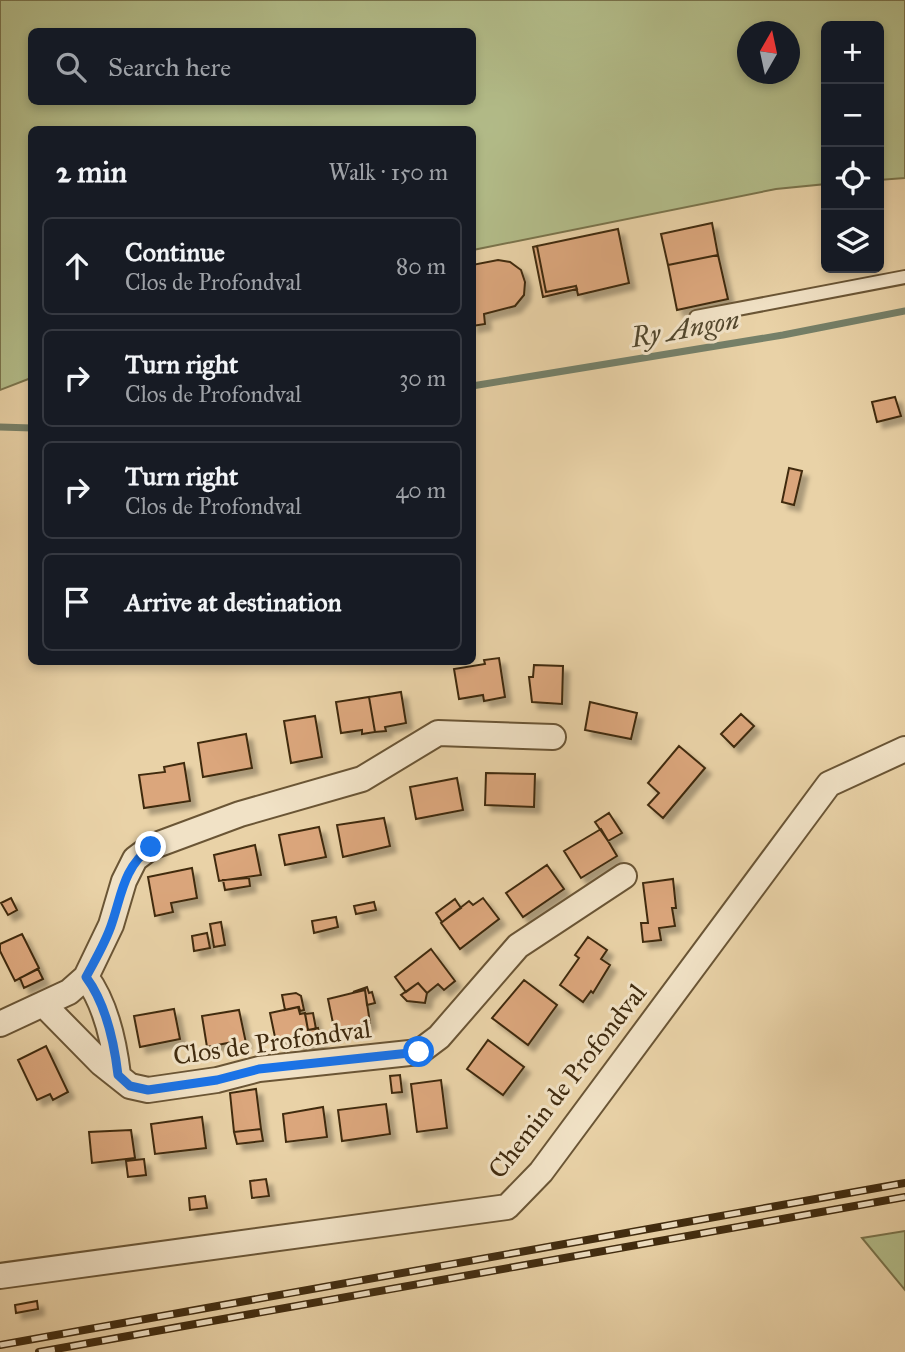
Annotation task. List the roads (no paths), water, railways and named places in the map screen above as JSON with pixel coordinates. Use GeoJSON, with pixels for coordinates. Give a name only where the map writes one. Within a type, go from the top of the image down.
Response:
{"type":"FeatureCollection","features":[{"type":"Feature","properties":{"kind":"street"},"geometry":{"type":"LineString","coordinates":[[0,1024],[69,992],[86,977],[111,925],[124,881],[135,859],[151,847],[240,814],[362,779],[438,733],[553,737]]}},
{"type":"Feature","properties":{"kind":"street","name":"Chemin de Profondval"},"geometry":{"type":"LineString","coordinates":[[0,1276],[506,1207],[541,1172],[830,784],[905,750]]}},
{"type":"Feature","properties":{"kind":"street","name":"Clos de Profondval"},"geometry":{"type":"LineString","coordinates":[[43,1004],[101,1063],[130,1086],[148,1090],[217,1080],[259,1069],[419,1052],[439,1037],[518,946],[624,876]]}},
{"type":"Feature","properties":{"kind":"street"},"geometry":{"type":"LineString","coordinates":[[86,977],[99,995],[116,1055],[118,1075]]}},
{"type":"Feature","properties":{"kind":"lane"},"geometry":{"type":"LineString","coordinates":[[696,317],[905,277]]}},
{"type":"Feature","properties":{"kind":"waterway","name":"Ry Angon"},"geometry":{"type":"LineString","coordinates":[[476,385],[783,335],[905,311]]}},
{"type":"Feature","properties":{"kind":"waterway","name":"Ry Angon"},"geometry":{"type":"LineString","coordinates":[[0,427],[28,428]]}},
{"type":"Feature","properties":{"kind":"railway"},"geometry":{"type":"LineString","coordinates":[[0,1345],[905,1183]]}},
{"type":"Feature","properties":{"kind":"railway"},"geometry":{"type":"LineString","coordinates":[[39,1352],[905,1197]]}}]}
